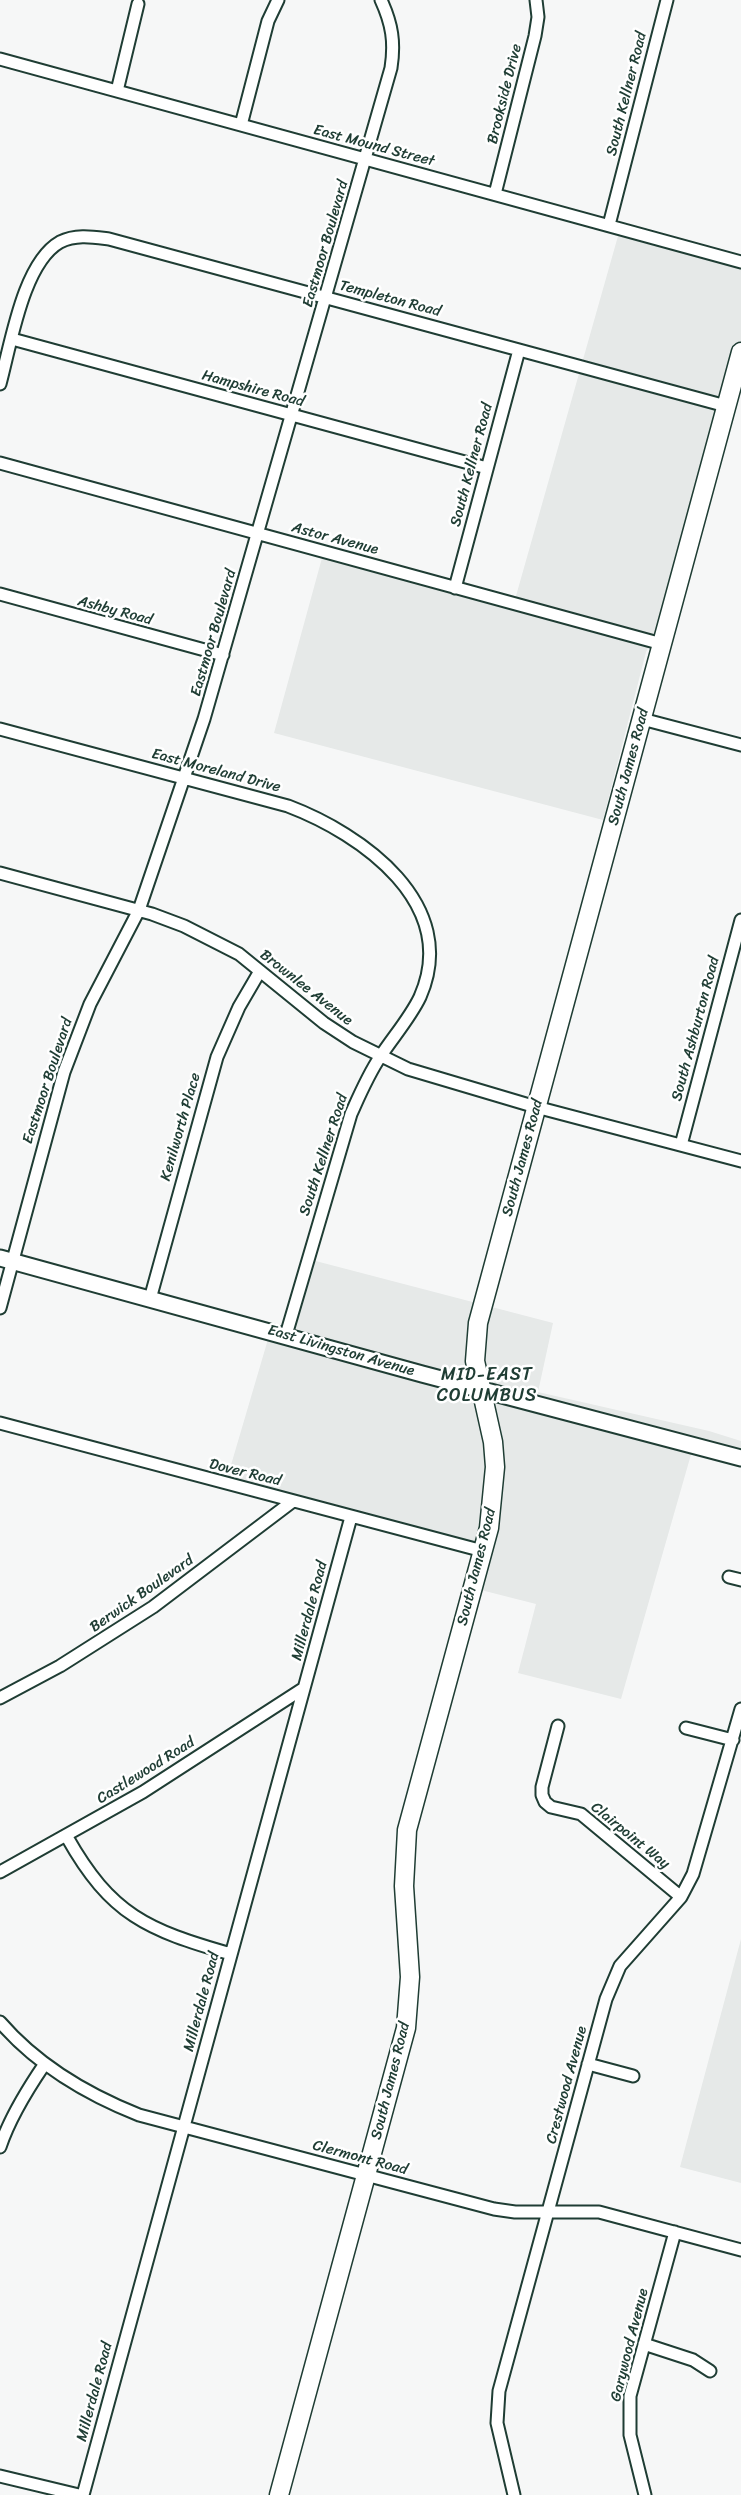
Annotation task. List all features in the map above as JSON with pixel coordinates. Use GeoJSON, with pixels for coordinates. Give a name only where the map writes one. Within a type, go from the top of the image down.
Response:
{"type":"FeatureCollection","features":[{"type":"Feature","properties":{"kind":"main road","name":"South James Road"},"geometry":{"type":"LineString","coordinates":[[280,2495],[403,2045],[409,2008],[410,1958],[404,1886],[410,1816],[493,1509],[496,1467],[475,1361],[478,1323],[741,352]]}},
{"type":"Feature","properties":{"kind":"main road","name":"East Livingston Avenue"},"geometry":{"type":"LineString","coordinates":[[6,1260],[482,1390],[741,1458]]}},
{"type":"Feature","properties":{"kind":"street","name":"Eastmoor Boulevard"},"geometry":{"type":"LineString","coordinates":[[0,1308],[6,1260],[64,1072],[90,1004],[139,910],[223,655],[392,68],[394,50],[390,19],[381,0]]}},
{"type":"Feature","properties":{"kind":"street","name":"Brookside Drive"},"geometry":{"type":"LineString","coordinates":[[495,194],[535,36],[538,18],[536,0]]}},
{"type":"Feature","properties":{"kind":"street","name":"South Kellner Road"},"geometry":{"type":"LineString","coordinates":[[609,225],[667,0]]}},
{"type":"Feature","properties":{"kind":"street"},"geometry":{"type":"LineString","coordinates":[[241,125],[274,1]]}},
{"type":"Feature","properties":{"kind":"street"},"geometry":{"type":"LineString","coordinates":[[117,91],[138,4]]}},
{"type":"Feature","properties":{"kind":"street","name":"East Mound Street"},"geometry":{"type":"LineString","coordinates":[[0,59],[741,262]]}},
{"type":"Feature","properties":{"kind":"street","name":"Templeton Road"},"geometry":{"type":"LineString","coordinates":[[12,339],[27,285],[35,267],[47,253],[60,243],[77,237],[109,239],[726,406]]}},
{"type":"Feature","properties":{"kind":"street"},"geometry":{"type":"LineString","coordinates":[[0,384],[12,339]]}},
{"type":"Feature","properties":{"kind":"street","name":"Hampshire Road"},"geometry":{"type":"LineString","coordinates":[[12,339],[487,468]]}},
{"type":"Feature","properties":{"kind":"street","name":"South Kellner Road"},"geometry":{"type":"LineString","coordinates":[[455,588],[519,350]]}},
{"type":"Feature","properties":{"kind":"street","name":"Astor Avenue"},"geometry":{"type":"LineString","coordinates":[[0,464],[662,644]]}},
{"type":"Feature","properties":{"kind":"street","name":"Ashby Road"},"geometry":{"type":"LineString","coordinates":[[0,594],[223,655]]}},
{"type":"Feature","properties":{"kind":"street"},"geometry":{"type":"LineString","coordinates":[[642,719],[741,745]]}},
{"type":"Feature","properties":{"kind":"street","name":"East Moreland Drive"},"geometry":{"type":"LineString","coordinates":[[0,729],[288,806],[316,816],[373,852],[404,884]]}},
{"type":"Feature","properties":{"kind":"street","name":"Brownlee Avenue"},"geometry":{"type":"LineString","coordinates":[[0,872],[139,910],[184,926],[214,940],[239,954],[324,1023],[408,1070],[536,1107],[741,1161]]}},
{"type":"Feature","properties":{"kind":"street","name":"South Kellner Road"},"geometry":{"type":"LineString","coordinates":[[286,1335],[351,1114],[364,1084],[380,1056],[416,1005],[426,980],[429,964],[426,928],[416,903],[404,884]]}},
{"type":"Feature","properties":{"kind":"street","name":"South Ashburton Road"},"geometry":{"type":"LineString","coordinates":[[681,1145],[741,920]]}},
{"type":"Feature","properties":{"kind":"street","name":"Kenilworth Place"},"geometry":{"type":"LineString","coordinates":[[150,1299],[206,1090],[217,1057],[238,1008],[260,971]]}},
{"type":"Feature","properties":{"kind":"street","name":"Dover Road"},"geometry":{"type":"LineString","coordinates":[[0,1423],[483,1551]]}},
{"type":"Feature","properties":{"kind":"street","name":"Berwick Boulevard"},"geometry":{"type":"LineString","coordinates":[[0,1698],[60,1666],[153,1607],[293,1501]]}},
{"type":"Feature","properties":{"kind":"street","name":"Millerdale Road"},"geometry":{"type":"LineString","coordinates":[[81,2495],[351,1517]]}},
{"type":"Feature","properties":{"kind":"street"},"geometry":{"type":"LineString","coordinates":[[729,1577],[741,1580]]}},
{"type":"Feature","properties":{"kind":"street","name":"Castlewood Road"},"geometry":{"type":"LineString","coordinates":[[0,1872],[67,1837],[143,1792],[304,1688]]}},
{"type":"Feature","properties":{"kind":"street","name":"Crestwood Avenue"},"geometry":{"type":"LineString","coordinates":[[514,2495],[499,2437],[497,2408],[500,2391],[606,1999],[620,1966],[681,1897],[701,1852],[741,1709]]}},
{"type":"Feature","properties":{"kind":"street","name":"Clairpoint Way"},"geometry":{"type":"LineString","coordinates":[[558,1726],[542,1787],[542,1795],[545,1802],[552,1807],[582,1814],[681,1897]]}},
{"type":"Feature","properties":{"kind":"street"},"geometry":{"type":"LineString","coordinates":[[686,1728],[733,1740]]}},
{"type":"Feature","properties":{"kind":"street"},"geometry":{"type":"LineString","coordinates":[[67,1837],[84,1867],[103,1890],[126,1912],[182,1940],[231,1954]]}},
{"type":"Feature","properties":{"kind":"street","name":"Clermont Road"},"geometry":{"type":"LineString","coordinates":[[0,2022],[13,2038],[44,2065],[108,2103],[139,2115],[494,2209],[599,2212],[741,2250]]}},
{"type":"Feature","properties":{"kind":"street"},"geometry":{"type":"LineString","coordinates":[[588,2064],[632,2076]]}},
{"type":"Feature","properties":{"kind":"street"},"geometry":{"type":"LineString","coordinates":[[0,2147],[4,2133],[25,2092],[44,2065]]}},
{"type":"Feature","properties":{"kind":"street","name":"Garywood Avenue"},"geometry":{"type":"LineString","coordinates":[[645,2495],[630,2435],[630,2396],[675,2232]]}},
{"type":"Feature","properties":{"kind":"street"},"geometry":{"type":"LineString","coordinates":[[644,2344],[693,2360],[710,2371]]}},
{"type":"Feature","properties":{"kind":"street"},"geometry":{"type":"LineString","coordinates":[[0,2476],[81,2495]]}},
{"type":"Feature","properties":{"kind":"shaded area"},"geometry":{"type":"Polygon","coordinates":[[[620,229],[741,262],[741,350],[660,651],[648,648],[646,652],[603,820],[274,733],[322,558],[512,610],[620,229]]]}},
{"type":"Feature","properties":{"kind":"shaded area"},"geometry":{"type":"Polygon","coordinates":[[[308,1259],[553,1323],[538,1392],[709,1431],[741,1441],[741,1457],[694,1444],[621,1699],[518,1673],[536,1604],[473,1588],[483,1549],[226,1482],[271,1329],[286,1333],[308,1259]]]}},
{"type":"Feature","properties":{"kind":"shaded area"},"geometry":{"type":"Polygon","coordinates":[[[741,1939],[741,2183],[680,2167],[741,1939]]]}},
{"type":"Feature","properties":{"kind":"district","name":"MID-EAST COLUMBUS"},"geometry":{"type":"Point","coordinates":[487,1385]}}]}
